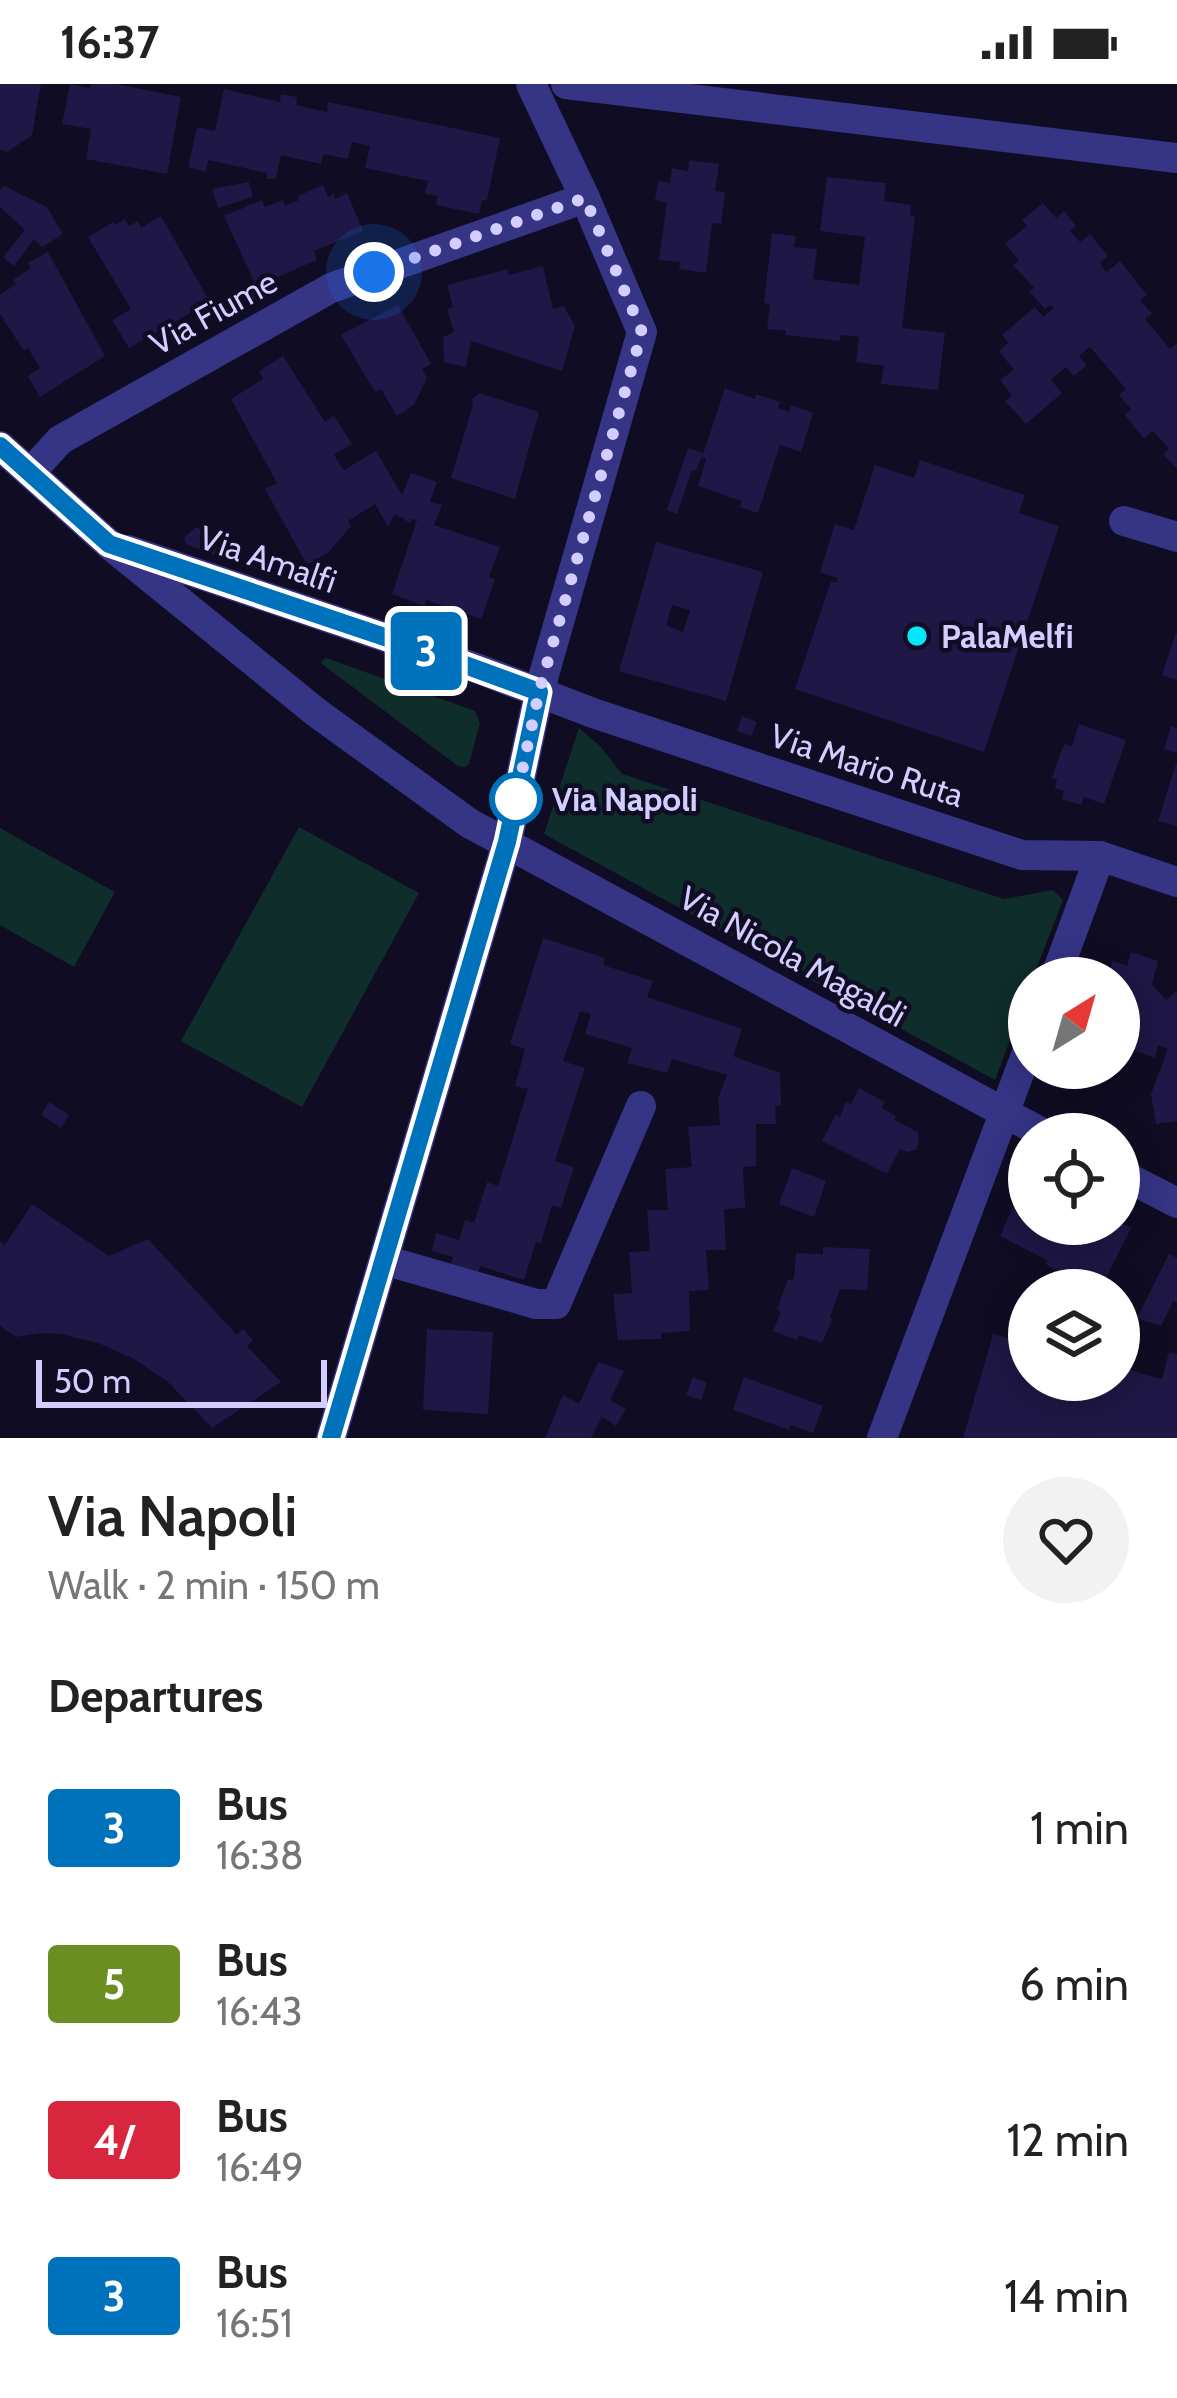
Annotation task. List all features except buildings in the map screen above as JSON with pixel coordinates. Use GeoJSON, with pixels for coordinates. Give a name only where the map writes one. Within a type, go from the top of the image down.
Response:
{"type":"FeatureCollection","features":[{"type":"Feature","properties":{"kind":"street"},"geometry":{"type":"LineString","coordinates":[[331,1438],[507,842],[539,692],[642,332],[530,84]]}},
{"type":"Feature","properties":{"kind":"street"},"geometry":{"type":"LineString","coordinates":[[566,84],[1177,158]]}},
{"type":"Feature","properties":{"kind":"street","name":"Via Fiume"},"geometry":{"type":"LineString","coordinates":[[30,473],[60,440],[331,287],[585,198]]}},
{"type":"Feature","properties":{"kind":"street","name":"Via Amalfi"},"geometry":{"type":"LineString","coordinates":[[0,446],[109,544],[317,713],[469,824],[507,842]]}},
{"type":"Feature","properties":{"kind":"street"},"geometry":{"type":"LineString","coordinates":[[1124,521],[1177,536]]}},
{"type":"Feature","properties":{"kind":"street","name":"Via Amalfi"},"geometry":{"type":"LineString","coordinates":[[109,544],[539,692]]}},
{"type":"Feature","properties":{"kind":"street","name":"Via Mario Ruta"},"geometry":{"type":"LineString","coordinates":[[539,692],[1022,854],[1100,856],[1177,882]]}},
{"type":"Feature","properties":{"kind":"street","name":"Via Nicola Magaldi"},"geometry":{"type":"LineString","coordinates":[[507,842],[1008,1115]]}},
{"type":"Feature","properties":{"kind":"street"},"geometry":{"type":"LineString","coordinates":[[1062,957],[1100,856]]}},
{"type":"Feature","properties":{"kind":"street"},"geometry":{"type":"LineString","coordinates":[[882,1438],[1013,1089]]}},
{"type":"Feature","properties":{"kind":"street"},"geometry":{"type":"LineString","coordinates":[[384,1260],[536,1304],[556,1304],[641,1106]]}},
{"type":"Feature","properties":{"kind":"street"},"geometry":{"type":"LineString","coordinates":[[1140,1184],[1177,1203]]}},
{"type":"Feature","properties":{"kind":"green space"},"geometry":{"type":"Polygon","coordinates":[[[326,658],[475,711],[480,723],[469,764],[458,766],[322,664],[326,658]]]}},
{"type":"Feature","properties":{"kind":"green space"},"geometry":{"type":"Polygon","coordinates":[[[579,728],[622,774],[1004,899],[1053,890],[1063,900],[1041,957],[1008,957],[1008,1046],[995,1080],[544,834],[579,728]]]}},
{"type":"Feature","properties":{"kind":"green space"},"geometry":{"type":"Polygon","coordinates":[[[299,827],[419,893],[302,1107],[181,1041],[299,827]]]}},
{"type":"Feature","properties":{"kind":"green space"},"geometry":{"type":"Polygon","coordinates":[[[0,828],[115,892],[74,967],[0,925],[0,828]]]}},
{"type":"Feature","properties":{"kind":"bus line","name":"3"},"geometry":{"type":"LineString","coordinates":[[0,446],[109,544],[539,692],[507,842],[331,1438]]}},
{"type":"Feature","properties":{"kind":"place","name":"PalaMelfi"},"geometry":{"type":"Point","coordinates":[917,636]}},
{"type":"Feature","properties":{"kind":"place","name":"Via Napoli"},"geometry":{"type":"Point","coordinates":[516,799]}},
{"type":"Feature","properties":{"kind":"route"},"geometry":{"type":"LineString","coordinates":[[374,272],[585,198],[642,332],[539,692],[515,804],[516,799]]}}]}
